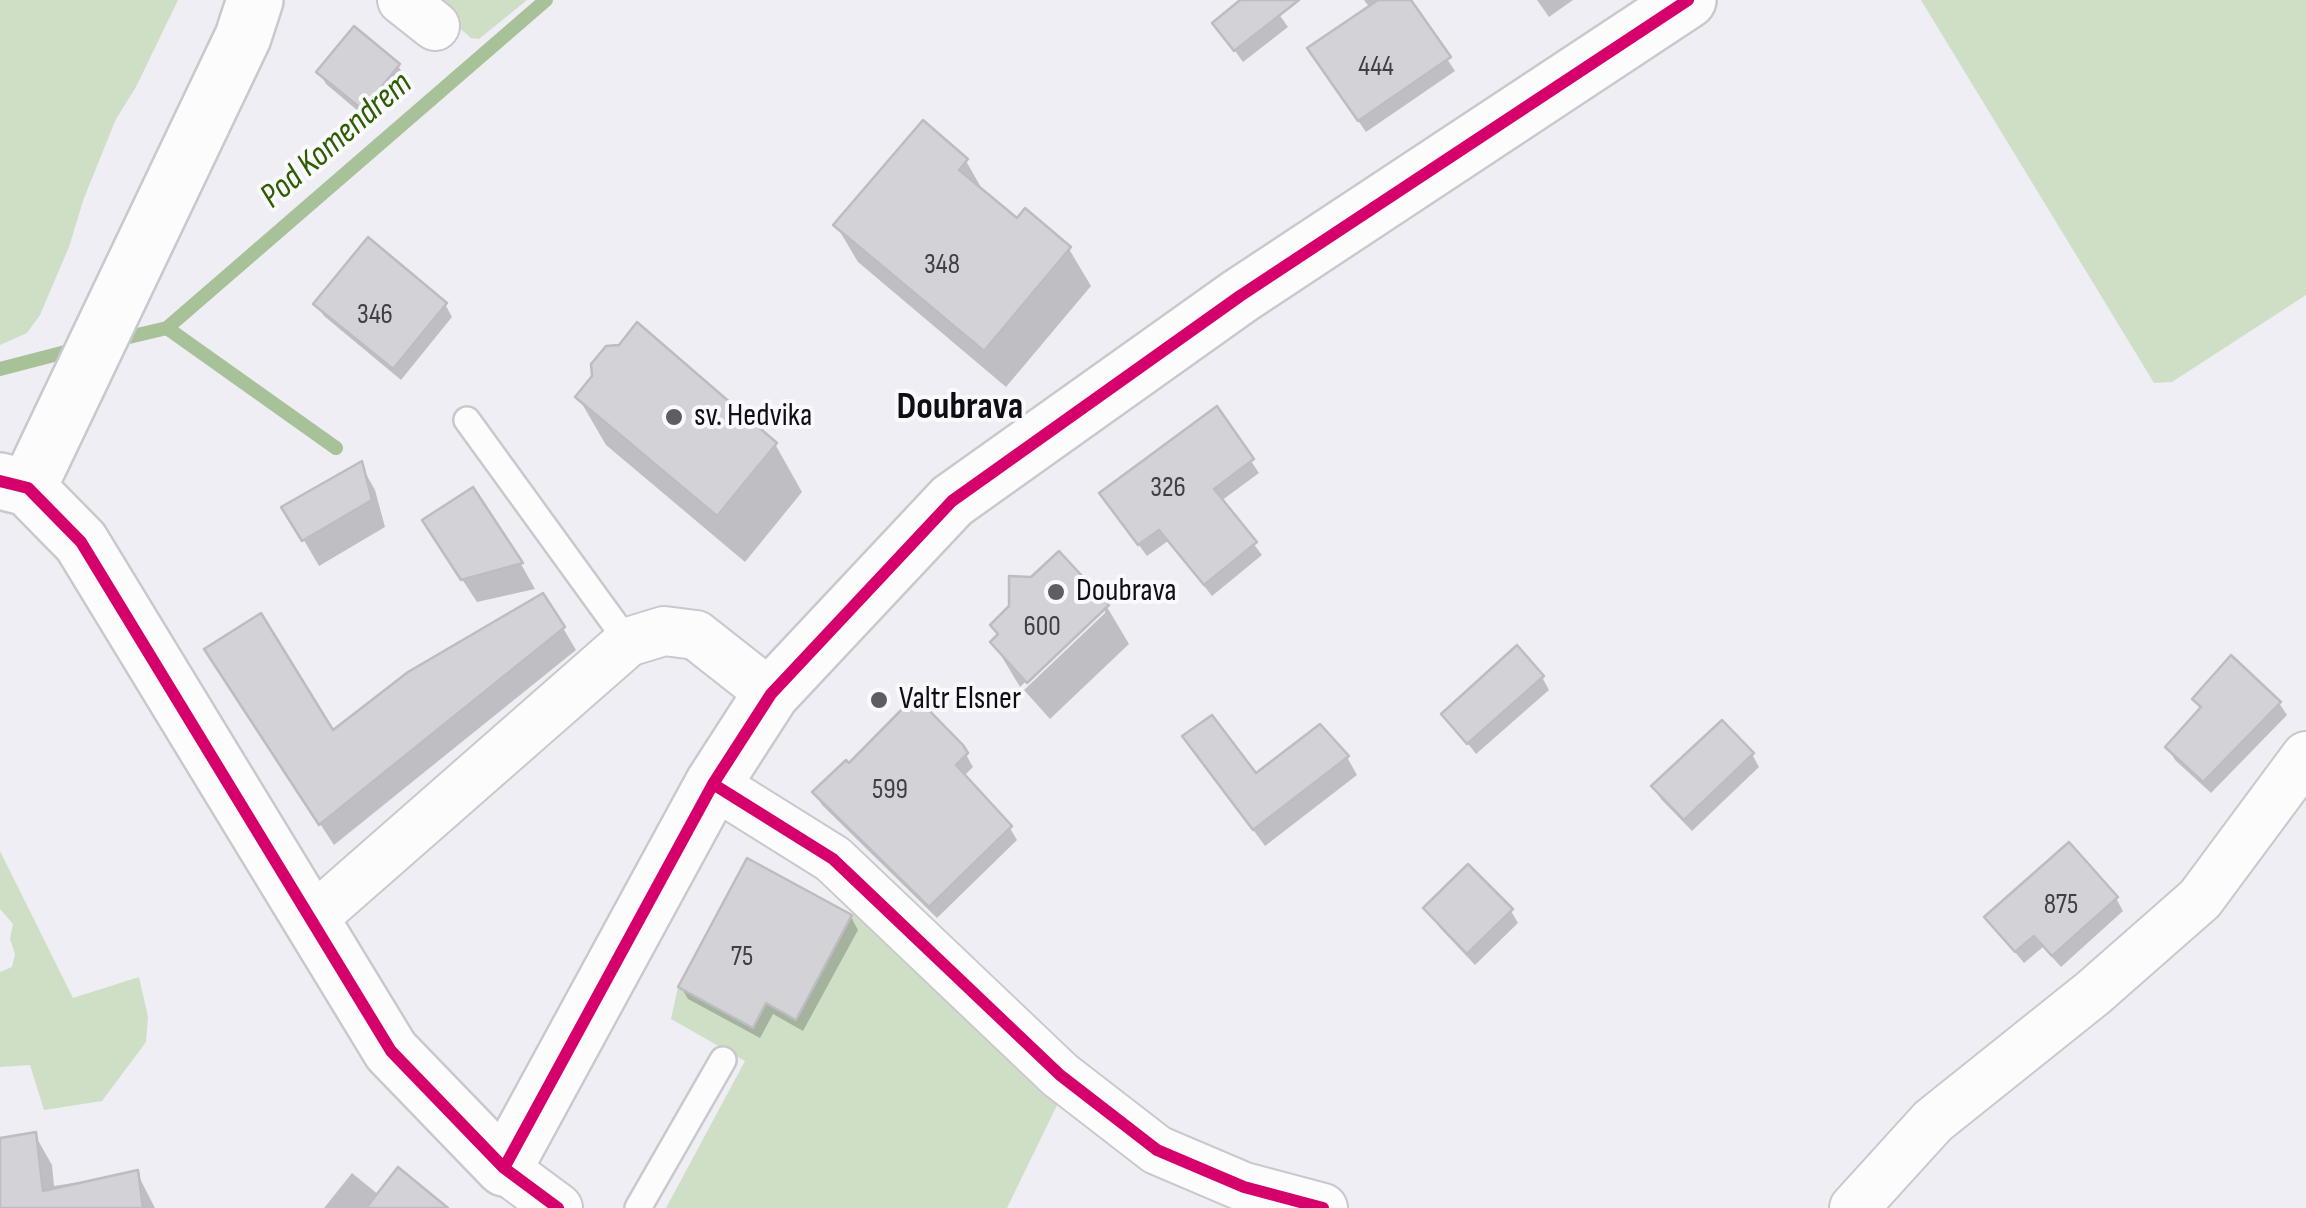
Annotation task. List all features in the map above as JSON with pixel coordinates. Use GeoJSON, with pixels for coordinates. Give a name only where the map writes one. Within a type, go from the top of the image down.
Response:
{"type":"FeatureCollection","features":[{"type":"Feature","properties":{"kind":"street"},"geometry":{"type":"LineString","coordinates":[[255,0],[242,37],[93,350],[14,484],[80,542],[391,1052],[504,1168],[558,1208]]}},
{"type":"Feature","properties":{"kind":"street"},"geometry":{"type":"LineString","coordinates":[[504,1168],[713,784],[771,694],[952,501],[1240,296],[1688,0]]}},
{"type":"Feature","properties":{"kind":"street"},"geometry":{"type":"LineString","coordinates":[[312,920],[628,642],[664,631],[696,634],[771,694]]}},
{"type":"Feature","properties":{"kind":"street"},"geometry":{"type":"LineString","coordinates":[[1854,1208],[1933,1121],[2093,994],[2200,899],[2306,756]]}},
{"type":"Feature","properties":{"kind":"street"},"geometry":{"type":"LineString","coordinates":[[713,784],[833,859],[1060,1075],[1157,1150],[1244,1187],[1322,1208]]}},
{"type":"Feature","properties":{"kind":"lane"},"geometry":{"type":"LineString","coordinates":[[467,420],[628,642]]}},
{"type":"Feature","properties":{"kind":"lane"},"geometry":{"type":"LineString","coordinates":[[638,1208],[723,1060]]}},
{"type":"Feature","properties":{"kind":"green space"},"geometry":{"type":"Polygon","coordinates":[[[0,0],[178,0],[116,119],[40,315],[27,333],[0,345],[0,0]]]}},
{"type":"Feature","properties":{"kind":"green space"},"geometry":{"type":"Polygon","coordinates":[[[427,0],[527,0],[479,39],[471,38],[427,0]]]}},
{"type":"Feature","properties":{"kind":"green space"},"geometry":{"type":"Polygon","coordinates":[[[1921,0],[2306,0],[2306,295],[2172,382],[2154,383],[1921,0]]]}},
{"type":"Feature","properties":{"kind":"green space"},"geometry":{"type":"Polygon","coordinates":[[[0,851],[73,998],[139,977],[148,1017],[146,1042],[102,1101],[44,1110],[30,1065],[0,1067],[0,972],[12,967],[15,954],[10,939],[13,924],[0,909],[0,851]]]}},
{"type":"Feature","properties":{"kind":"green space"},"geometry":{"type":"Polygon","coordinates":[[[866,908],[1062,1095],[1007,1208],[666,1208],[745,1061],[671,1019],[678,987],[752,1027],[766,1003],[795,1020],[852,915],[866,908]]]}},
{"type":"Feature","properties":{"kind":"building"},"geometry":{"type":"Polygon","coordinates":[[[1240,0],[1299,0],[1234,51],[1212,23],[1240,0]]]}},
{"type":"Feature","properties":{"kind":"building"},"geometry":{"type":"Polygon","coordinates":[[[1378,0],[1411,0],[1451,57],[1358,121],[1307,48],[1378,0]]]}},
{"type":"Feature","properties":{"kind":"building"},"geometry":{"type":"Polygon","coordinates":[[[354,26],[400,64],[363,110],[316,72],[354,26]]]}},
{"type":"Feature","properties":{"kind":"building"},"geometry":{"type":"Polygon","coordinates":[[[923,120],[968,159],[959,170],[1017,218],[1025,208],[1071,247],[984,351],[833,225],[923,120]]]}},
{"type":"Feature","properties":{"kind":"building"},"geometry":{"type":"Polygon","coordinates":[[[368,237],[447,303],[393,369],[313,304],[368,237]]]}},
{"type":"Feature","properties":{"kind":"building","name":"sv. Hedvika"},"geometry":{"type":"Polygon","coordinates":[[[637,322],[777,443],[717,516],[575,397],[592,376],[591,364],[606,346],[619,345],[637,322]]]}},
{"type":"Feature","properties":{"kind":"building"},"geometry":{"type":"Polygon","coordinates":[[[1217,406],[1254,459],[1214,489],[1257,542],[1204,585],[1159,530],[1138,545],[1099,493],[1217,406]]]}},
{"type":"Feature","properties":{"kind":"building"},"geometry":{"type":"Polygon","coordinates":[[[362,461],[372,500],[302,541],[281,507],[362,461]]]}},
{"type":"Feature","properties":{"kind":"building"},"geometry":{"type":"Polygon","coordinates":[[[473,487],[523,563],[461,580],[422,520],[473,487]]]}},
{"type":"Feature","properties":{"kind":"building"},"geometry":{"type":"Polygon","coordinates":[[[1059,551],[1109,605],[1027,683],[990,642],[998,634],[990,625],[1009,606],[1009,576],[1031,577],[1059,551]]]}},
{"type":"Feature","properties":{"kind":"building"},"geometry":{"type":"Polygon","coordinates":[[[543,593],[565,627],[319,825],[204,649],[261,613],[333,730],[408,672],[543,593]]]}},
{"type":"Feature","properties":{"kind":"building"},"geometry":{"type":"Polygon","coordinates":[[[1517,645],[1544,676],[1467,744],[1441,714],[1517,645]]]}},
{"type":"Feature","properties":{"kind":"building"},"geometry":{"type":"Polygon","coordinates":[[[2231,655],[2281,702],[2203,782],[2165,747],[2201,707],[2192,699],[2231,655]]]}},
{"type":"Feature","properties":{"kind":"building"},"geometry":{"type":"Polygon","coordinates":[[[915,696],[963,745],[968,753],[956,765],[1012,826],[929,907],[812,792],[846,760],[849,763],[915,696]]]}},
{"type":"Feature","properties":{"kind":"building"},"geometry":{"type":"Polygon","coordinates":[[[1212,715],[1256,773],[1320,724],[1349,756],[1253,830],[1182,736],[1212,715]]]}},
{"type":"Feature","properties":{"kind":"building"},"geometry":{"type":"Polygon","coordinates":[[[1722,720],[1754,753],[1684,820],[1651,786],[1722,720]]]}},
{"type":"Feature","properties":{"kind":"building"},"geometry":{"type":"Polygon","coordinates":[[[2069,842],[2118,897],[2052,956],[2034,936],[2015,952],[1984,917],[2069,842]]]}},
{"type":"Feature","properties":{"kind":"building"},"geometry":{"type":"Polygon","coordinates":[[[747,858],[852,915],[796,1020],[766,1003],[753,1028],[678,987],[747,858]]]}},
{"type":"Feature","properties":{"kind":"building"},"geometry":{"type":"Polygon","coordinates":[[[1468,864],[1513,909],[1467,954],[1423,908],[1468,864]]]}},
{"type":"Feature","properties":{"kind":"building"},"geometry":{"type":"Polygon","coordinates":[[[36,1132],[43,1191],[138,1170],[143,1208],[0,1208],[0,1138],[36,1132]]]}},
{"type":"Feature","properties":{"kind":"building"},"geometry":{"type":"Polygon","coordinates":[[[398,1167],[448,1208],[366,1208],[398,1167]]]}},
{"type":"Feature","properties":{"kind":"waterway","name":"Pod Komendrem"},"geometry":{"type":"LineString","coordinates":[[167,328],[546,0]]}},
{"type":"Feature","properties":{"kind":"waterway"},"geometry":{"type":"LineString","coordinates":[[112,341],[167,328],[336,448]]}},
{"type":"Feature","properties":{"kind":"waterway"},"geometry":{"type":"LineString","coordinates":[[0,369],[77,349]]}},
{"type":"Feature","properties":{"kind":"cycle path"},"geometry":{"type":"LineString","coordinates":[[504,1168],[713,784],[771,694],[952,501],[1240,296],[1688,0]]}},
{"type":"Feature","properties":{"kind":"cycle path"},"geometry":{"type":"LineString","coordinates":[[0,481],[28,488],[81,542],[391,1051],[504,1168],[558,1208]]}},
{"type":"Feature","properties":{"kind":"cycle path"},"geometry":{"type":"LineString","coordinates":[[713,784],[833,859],[1060,1075],[1157,1150],[1244,1187],[1323,1208]]}},
{"type":"Feature","properties":{"kind":"place","name":"sv. Hedvika"},"geometry":{"type":"Point","coordinates":[674,417]}},
{"type":"Feature","properties":{"kind":"place","name":"Doubrava"},"geometry":{"type":"Point","coordinates":[1056,592]}},
{"type":"Feature","properties":{"kind":"place","name":"Valtr Elsner"},"geometry":{"type":"Point","coordinates":[879,700]}},
{"type":"Feature","properties":{"kind":"district","name":"Doubrava"},"geometry":{"type":"Point","coordinates":[960,408]}}]}
